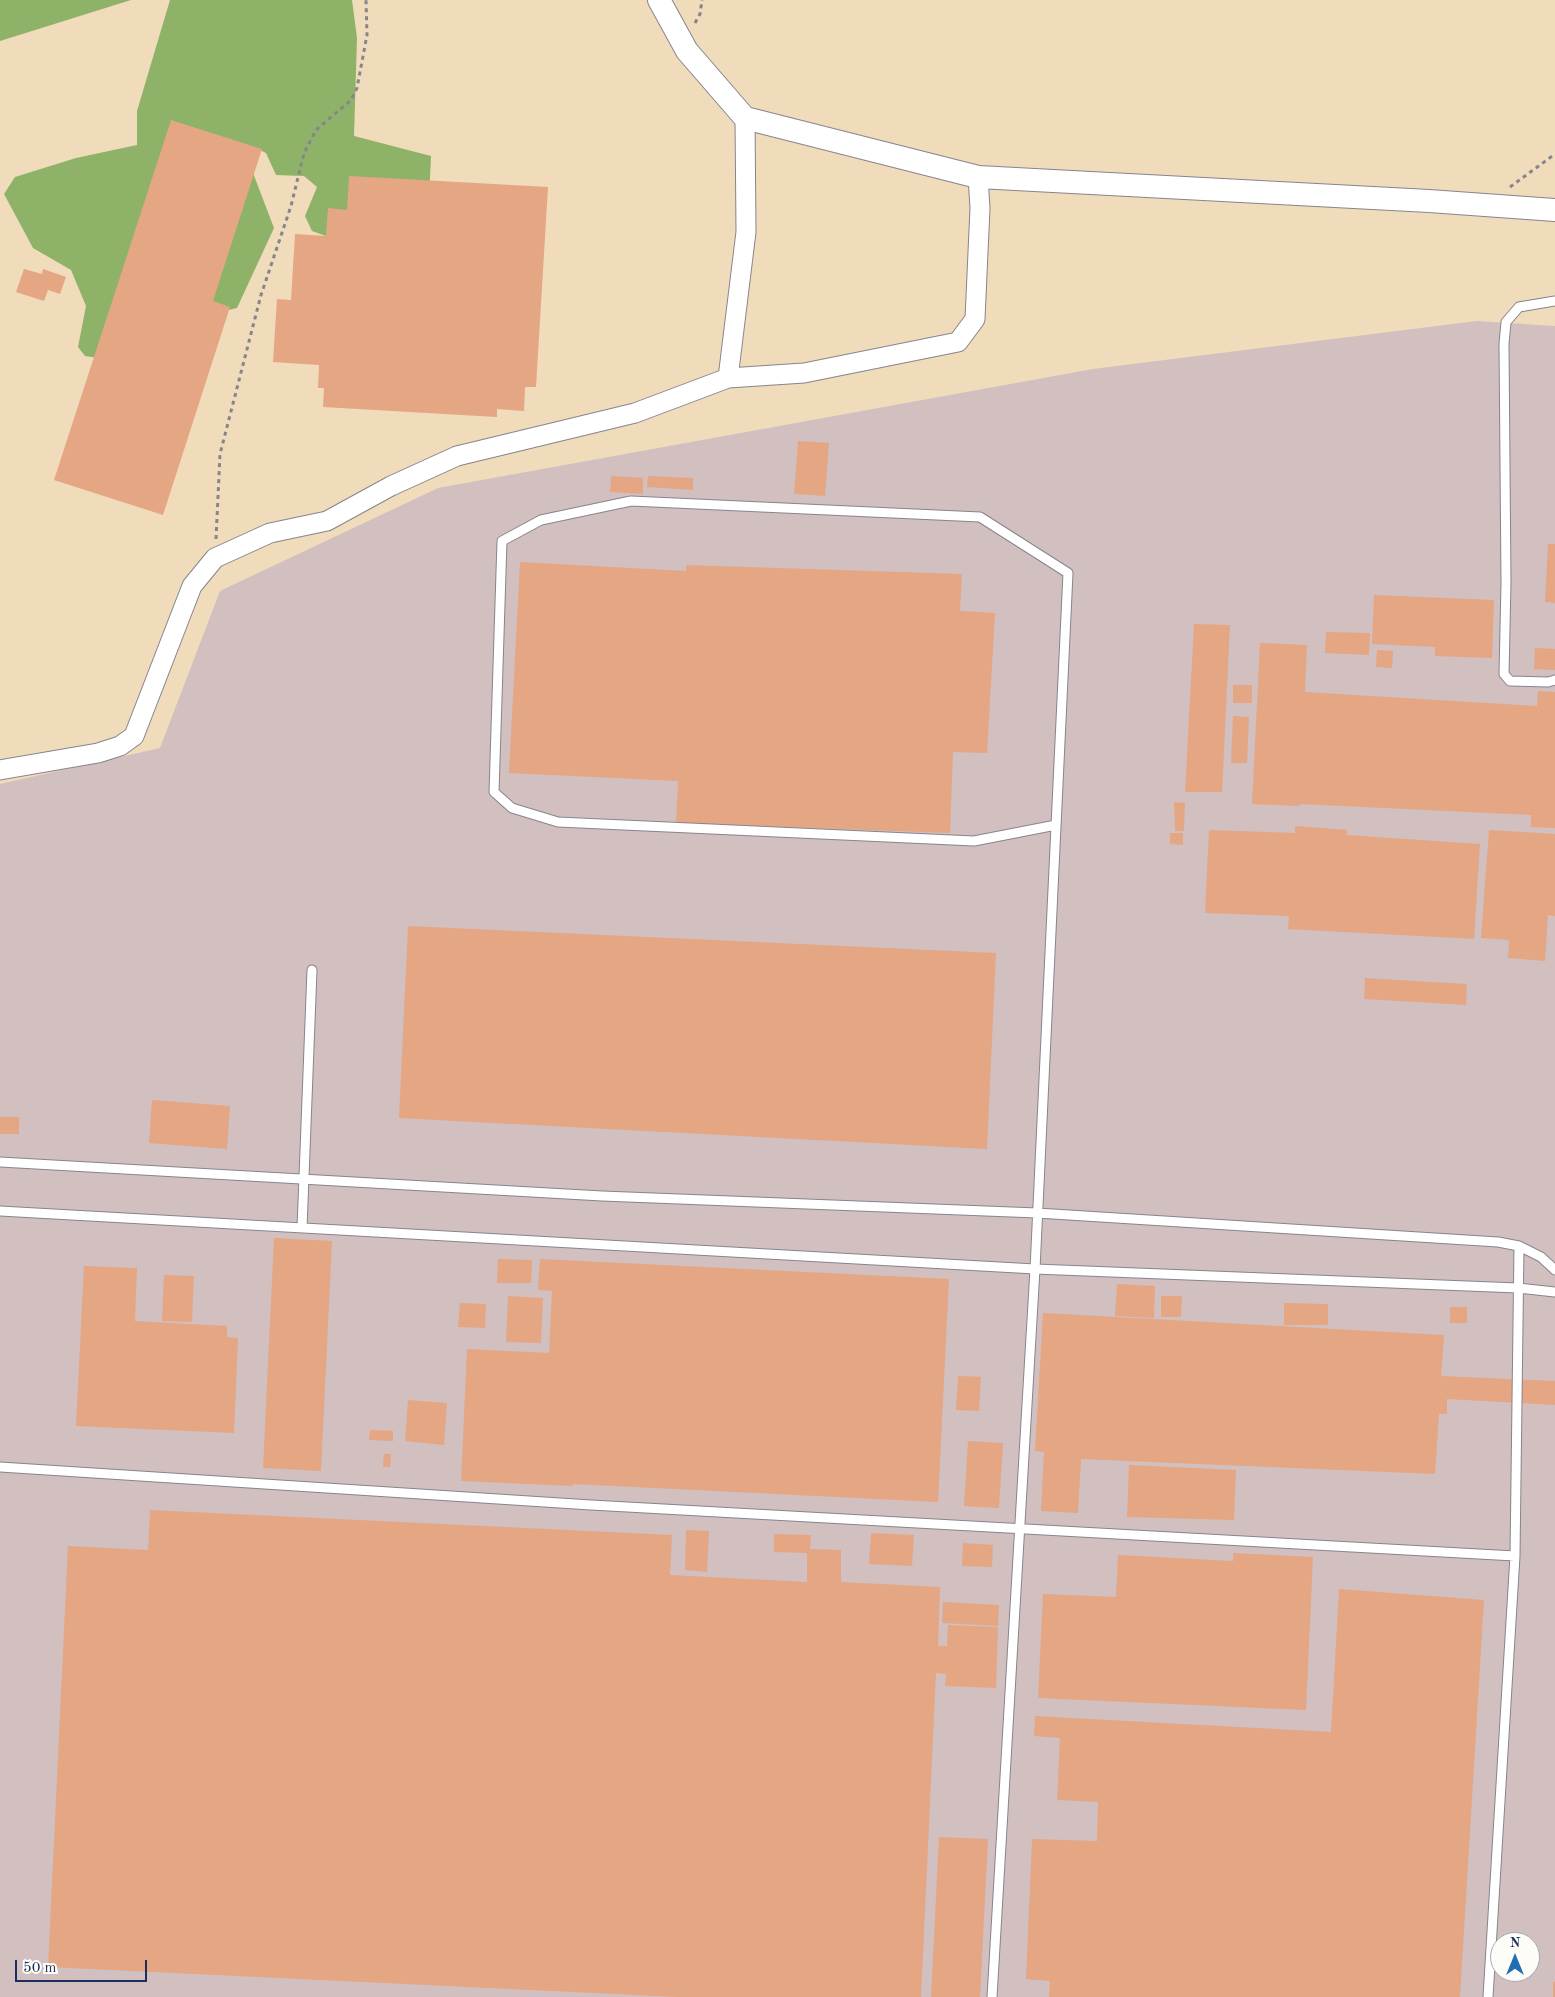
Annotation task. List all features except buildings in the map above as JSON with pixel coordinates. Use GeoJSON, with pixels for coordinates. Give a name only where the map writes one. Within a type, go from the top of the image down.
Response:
{"type":"FeatureCollection","features":[{"type":"Feature","properties":{"kind":"street"},"geometry":{"type":"LineString","coordinates":[[659,0],[687,51],[745,118],[978,177],[1429,201],[1555,210]]}},
{"type":"Feature","properties":{"kind":"street"},"geometry":{"type":"LineString","coordinates":[[728,378],[746,232],[745,118]]}},
{"type":"Feature","properties":{"kind":"street"},"geometry":{"type":"LineString","coordinates":[[0,770],[98,753],[120,746],[134,736],[192,586],[214,558],[270,533],[327,521],[391,486],[457,456],[635,413],[728,378],[804,373],[958,342],[975,319],[980,208],[978,177]]}},
{"type":"Feature","properties":{"kind":"lane"},"geometry":{"type":"LineString","coordinates":[[1555,301],[1519,307],[1506,322],[1504,344],[1506,573],[1504,674],[1510,681],[1548,682],[1555,680]]}},
{"type":"Feature","properties":{"kind":"lane"},"geometry":{"type":"LineString","coordinates":[[992,1997],[1035,1269],[1068,574],[980,517],[631,501],[541,520],[502,542],[494,792],[512,808],[558,822],[974,841],[1056,825]]}},
{"type":"Feature","properties":{"kind":"lane"},"geometry":{"type":"LineString","coordinates":[[302,1228],[312,970]]}},
{"type":"Feature","properties":{"kind":"lane"},"geometry":{"type":"LineString","coordinates":[[0,1162],[602,1196],[1037,1213],[1498,1242],[1519,1246],[1541,1257],[1555,1270]]}},
{"type":"Feature","properties":{"kind":"lane"},"geometry":{"type":"LineString","coordinates":[[0,1211],[1035,1269],[1518,1288],[1555,1292]]}},
{"type":"Feature","properties":{"kind":"lane"},"geometry":{"type":"LineString","coordinates":[[1488,1997],[1515,1556],[1519,1246]]}},
{"type":"Feature","properties":{"kind":"lane"},"geometry":{"type":"LineString","coordinates":[[0,1467],[591,1505],[1515,1556]]}},
{"type":"Feature","properties":{"kind":"path"},"geometry":{"type":"LineString","coordinates":[[214,558],[220,454],[261,295],[291,206],[304,153],[316,130],[351,100],[357,88],[367,36],[366,0]]}},
{"type":"Feature","properties":{"kind":"path"},"geometry":{"type":"LineString","coordinates":[[1509,187],[1555,154]]}},
{"type":"Feature","properties":{"kind":"shaded area"},"geometry":{"type":"Polygon","coordinates":[[[1477,321],[1555,326],[1555,1997],[0,1997],[0,784],[160,748],[220,591],[438,488],[1093,369],[1477,321]]]}},
{"type":"Feature","properties":{"kind":"green space"},"geometry":{"type":"Polygon","coordinates":[[[0,0],[131,0],[0,41],[0,0]]]}},
{"type":"Feature","properties":{"kind":"green space"},"geometry":{"type":"Polygon","coordinates":[[[170,0],[352,0],[357,38],[354,136],[431,156],[429,200],[326,236],[312,231],[305,216],[317,187],[304,176],[276,175],[266,153],[254,147],[248,160],[274,228],[237,308],[202,316],[98,358],[85,356],[78,347],[86,306],[71,270],[33,248],[4,194],[15,177],[76,158],[137,145],[137,111],[170,0]]]}}]}
